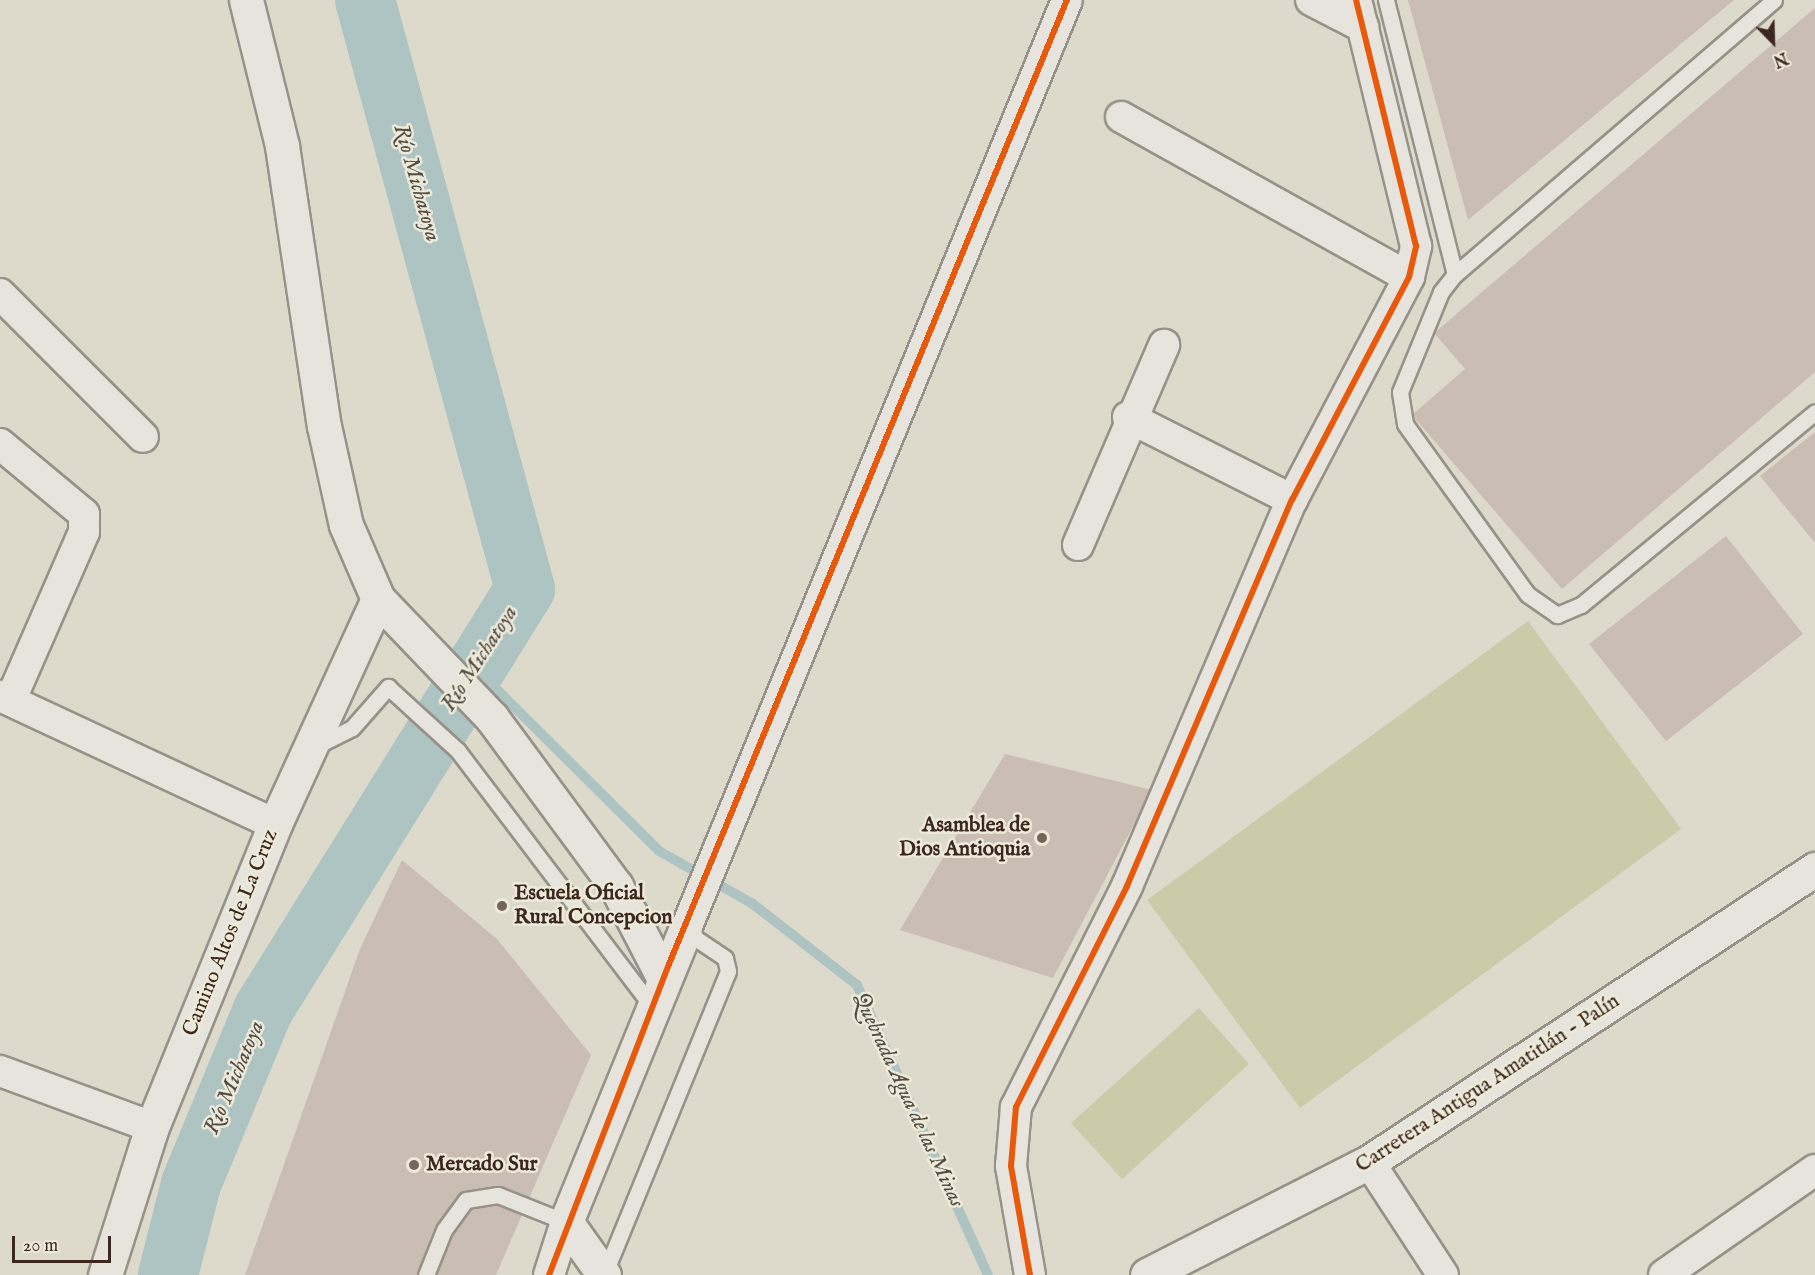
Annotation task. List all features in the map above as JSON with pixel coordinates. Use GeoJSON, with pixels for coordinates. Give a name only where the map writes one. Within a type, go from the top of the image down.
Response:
{"type":"FeatureCollection","features":[{"type":"Feature","properties":{"kind":"street"},"geometry":{"type":"LineString","coordinates":[[246,0],[282,146],[331,459],[346,525],[378,599],[492,718],[616,886],[658,994]]}},
{"type":"Feature","properties":{"kind":"street"},"geometry":{"type":"LineString","coordinates":[[549,1275],[566,1222],[658,994],[1067,0]]}},
{"type":"Feature","properties":{"kind":"street"},"geometry":{"type":"LineString","coordinates":[[1030,1275],[1011,1166],[1016,1107],[1127,886],[1292,500],[1408,277],[1416,246],[1360,14],[1311,0]]}},
{"type":"Feature","properties":{"kind":"street"},"geometry":{"type":"LineString","coordinates":[[1121,117],[1408,277]]}},
{"type":"Feature","properties":{"kind":"street"},"geometry":{"type":"LineString","coordinates":[[0,294],[143,436]]}},
{"type":"Feature","properties":{"kind":"street"},"geometry":{"type":"LineString","coordinates":[[1078,545],[1128,417],[1164,345]]}},
{"type":"Feature","properties":{"kind":"street"},"geometry":{"type":"LineString","coordinates":[[1128,417],[1292,500]]}},
{"type":"Feature","properties":{"kind":"street"},"geometry":{"type":"LineString","coordinates":[[0,444],[72,499],[84,514],[84,532],[6,697],[275,824]]}},
{"type":"Feature","properties":{"kind":"street","name":"Camino Altos de La Cruz"},"geometry":{"type":"LineString","coordinates":[[105,1275],[152,1127],[275,824],[314,747],[378,599]]}},
{"type":"Feature","properties":{"kind":"street","name":"Carretera Antigua Amatitlán - Palín"},"geometry":{"type":"LineString","coordinates":[[1148,1275],[1369,1162],[1815,869]]}},
{"type":"Feature","properties":{"kind":"street"},"geometry":{"type":"LineString","coordinates":[[0,1071],[152,1127]]}},
{"type":"Feature","properties":{"kind":"street"},"geometry":{"type":"LineString","coordinates":[[1369,1162],[1443,1275]]}},
{"type":"Feature","properties":{"kind":"street"},"geometry":{"type":"LineString","coordinates":[[1664,1275],[1815,1170]]}},
{"type":"Feature","properties":{"kind":"street"},"geometry":{"type":"LineString","coordinates":[[566,1222],[604,1275]]}},
{"type":"Feature","properties":{"kind":"lane"},"geometry":{"type":"LineString","coordinates":[[1386,0],[1455,274]]}},
{"type":"Feature","properties":{"kind":"lane"},"geometry":{"type":"LineString","coordinates":[[1774,0],[1455,274],[1441,292],[1400,392],[1405,424],[1527,594],[1557,615],[1581,605],[1815,412]]}},
{"type":"Feature","properties":{"kind":"lane"},"geometry":{"type":"LineString","coordinates":[[314,747],[352,729],[382,690],[388,687],[458,751],[658,994]]}},
{"type":"Feature","properties":{"kind":"lane"},"geometry":{"type":"LineString","coordinates":[[604,1275],[728,971],[725,958],[685,931]]}},
{"type":"Feature","properties":{"kind":"lane"},"geometry":{"type":"LineString","coordinates":[[426,1275],[444,1230],[466,1200],[498,1195],[566,1222]]}},
{"type":"Feature","properties":{"kind":"green space"},"geometry":{"type":"Polygon","coordinates":[[[1528,621],[1681,829],[1300,1108],[1147,900],[1528,621]]]}},
{"type":"Feature","properties":{"kind":"green space"},"geometry":{"type":"Polygon","coordinates":[[[1199,1008],[1249,1064],[1122,1179],[1071,1123],[1199,1008]]]}},
{"type":"Feature","properties":{"kind":"building"},"geometry":{"type":"Polygon","coordinates":[[[1408,0],[1734,0],[1468,220],[1408,0]]]}},
{"type":"Feature","properties":{"kind":"building"},"geometry":{"type":"Polygon","coordinates":[[[1815,8],[1815,372],[1562,589],[1412,415],[1465,369],[1434,333],[1815,8]]]}},
{"type":"Feature","properties":{"kind":"building"},"geometry":{"type":"Polygon","coordinates":[[[1815,432],[1815,543],[1760,476],[1815,432]]]}},
{"type":"Feature","properties":{"kind":"building"},"geometry":{"type":"Polygon","coordinates":[[[1726,536],[1803,634],[1666,741],[1589,644],[1726,536]]]}},
{"type":"Feature","properties":{"kind":"building","name":"Asamblea de Dios Antioquia"},"geometry":{"type":"Polygon","coordinates":[[[1005,754],[1152,790],[1053,978],[900,930],[1005,754]]]}},
{"type":"Feature","properties":{"kind":"building","name":"Mercado Sur"},"geometry":{"type":"Polygon","coordinates":[[[402,860],[497,939],[591,1055],[496,1275],[245,1275],[360,949],[402,860]]]}},
{"type":"Feature","properties":{"kind":"waterway","name":"Río Michatoya"},"geometry":{"type":"LineString","coordinates":[[168,1275],[191,1184],[263,1010],[525,589],[365,0]]}},
{"type":"Feature","properties":{"kind":"waterway","name":"Quebrada Agua de las Minas"},"geometry":{"type":"LineString","coordinates":[[475,668],[659,851],[753,904],[857,985],[988,1275]]}},
{"type":"Feature","properties":{"kind":"cycle path"},"geometry":{"type":"LineString","coordinates":[[549,1275],[669,964],[1067,0]]}},
{"type":"Feature","properties":{"kind":"cycle path"},"geometry":{"type":"LineString","coordinates":[[1030,1275],[1011,1166],[1016,1107],[1127,886],[1292,500],[1409,277],[1416,246],[1356,0]]}},
{"type":"Feature","properties":{"kind":"place","name":"Asamblea de Dios Antioquia"},"geometry":{"type":"Point","coordinates":[1042,838]}},
{"type":"Feature","properties":{"kind":"place","name":"Escuela Oficial Rural Concepcion"},"geometry":{"type":"Point","coordinates":[502,906]}},
{"type":"Feature","properties":{"kind":"place","name":"Mercado Sur"},"geometry":{"type":"Point","coordinates":[414,1165]}}]}
